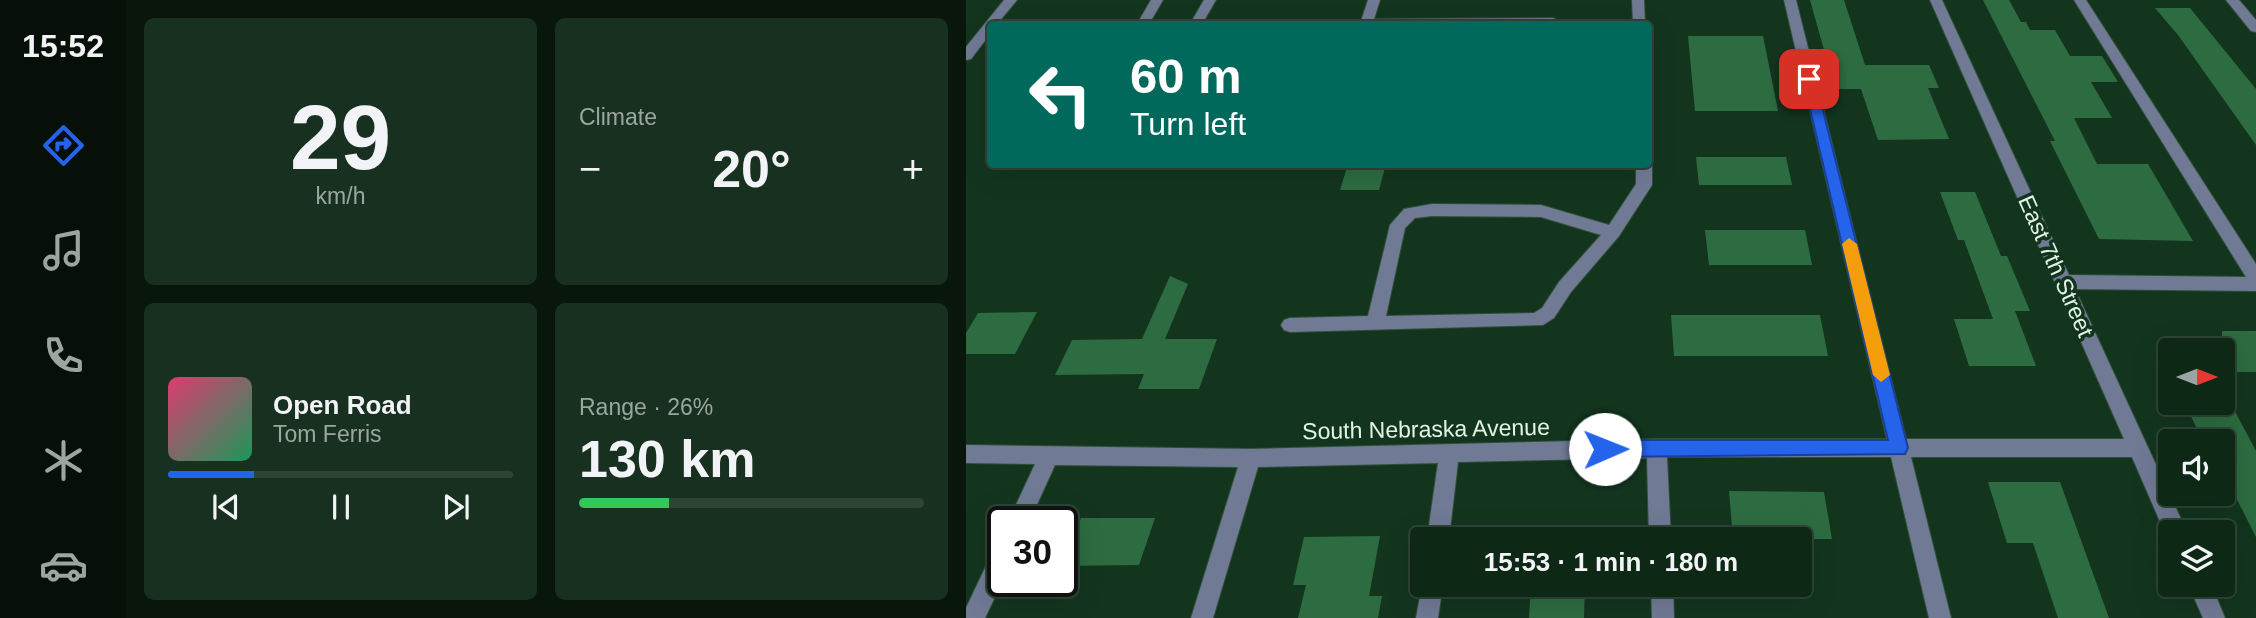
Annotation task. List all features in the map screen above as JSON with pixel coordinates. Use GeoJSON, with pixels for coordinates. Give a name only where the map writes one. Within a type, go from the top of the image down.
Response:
{"type":"FeatureCollection","features":[{"type":"Feature","properties":{"kind":"street"},"geometry":{"type":"LineString","coordinates":[[994,21],[1011,0]]}},
{"type":"Feature","properties":{"kind":"street"},"geometry":{"type":"LineString","coordinates":[[1145,21],[1157,0]]}},
{"type":"Feature","properties":{"kind":"street"},"geometry":{"type":"LineString","coordinates":[[1198,21],[1210,0]]}},
{"type":"Feature","properties":{"kind":"street"},"geometry":{"type":"LineString","coordinates":[[1367,21],[1374,0]]}},
{"type":"Feature","properties":{"kind":"street"},"geometry":{"type":"LineString","coordinates":[[1638,0],[1639,21]]}},
{"type":"Feature","properties":{"kind":"street"},"geometry":{"type":"LineString","coordinates":[[1790,0],[1940,618]]}},
{"type":"Feature","properties":{"kind":"street","name":"East 7th Street"},"geometry":{"type":"LineString","coordinates":[[1936,0],[2171,520]]}},
{"type":"Feature","properties":{"kind":"street"},"geometry":{"type":"LineString","coordinates":[[2080,0],[2256,278]]}},
{"type":"Feature","properties":{"kind":"street"},"geometry":{"type":"LineString","coordinates":[[2232,0],[2256,29]]}},
{"type":"Feature","properties":{"kind":"street"},"geometry":{"type":"LineString","coordinates":[[966,56],[987,30]]}},
{"type":"Feature","properties":{"kind":"street"},"geometry":{"type":"LineString","coordinates":[[1290,325],[1537,320],[1549,313],[1565,287],[1614,232],[1644,185],[1644,168]]}},
{"type":"Feature","properties":{"kind":"street"},"geometry":{"type":"LineString","coordinates":[[1375,323],[1398,225],[1410,213],[1432,210],[1541,211],[1614,232]]}},
{"type":"Feature","properties":{"kind":"street"},"geometry":{"type":"LineString","coordinates":[[2063,282],[2256,284]]}},
{"type":"Feature","properties":{"kind":"street"},"geometry":{"type":"LineString","coordinates":[[1657,448],[1660,527]]}},
{"type":"Feature","properties":{"kind":"street","name":"South Nebraska Avenue"},"geometry":{"type":"LineString","coordinates":[[966,454],[1251,458],[1657,448],[2138,448]]}},
{"type":"Feature","properties":{"kind":"street"},"geometry":{"type":"LineString","coordinates":[[1440,527],[1449,453]]}},
{"type":"Feature","properties":{"kind":"street"},"geometry":{"type":"LineString","coordinates":[[1026,506],[1049,456]]}},
{"type":"Feature","properties":{"kind":"street"},"geometry":{"type":"LineString","coordinates":[[1202,618],[1251,458]]}},
{"type":"Feature","properties":{"kind":"street"},"geometry":{"type":"LineString","coordinates":[[973,618],[987,589]]}},
{"type":"Feature","properties":{"kind":"street"},"geometry":{"type":"LineString","coordinates":[[1427,618],[1430,597]]}},
{"type":"Feature","properties":{"kind":"street"},"geometry":{"type":"LineString","coordinates":[[1662,597],[1663,618]]}},
{"type":"Feature","properties":{"kind":"street"},"geometry":{"type":"LineString","coordinates":[[2205,597],[2214,618]]}},
{"type":"Feature","properties":{"kind":"building"},"geometry":{"type":"Polygon","coordinates":[[[1810,0],[1844,0],[1865,65],[1929,65],[1939,88],[1928,88],[1949,139],[1878,140],[1861,89],[1835,89],[1810,0]]]}},
{"type":"Feature","properties":{"kind":"building"},"geometry":{"type":"Polygon","coordinates":[[[1983,0],[2009,0],[2021,22],[2026,22],[2030,30],[2055,30],[2070,56],[2102,56],[2118,82],[2091,82],[2112,118],[2074,118],[2097,164],[2148,164],[2193,241],[2099,239],[2050,141],[2055,141],[1983,0]]]}},
{"type":"Feature","properties":{"kind":"building"},"geometry":{"type":"Polygon","coordinates":[[[2155,8],[2190,8],[2256,89],[2256,145],[2178,35],[2155,8]]]}},
{"type":"Feature","properties":{"kind":"building"},"geometry":{"type":"Polygon","coordinates":[[[1688,36],[1763,36],[1778,111],[1695,111],[1688,36]]]}},
{"type":"Feature","properties":{"kind":"building"},"geometry":{"type":"Polygon","coordinates":[[[1696,157],[1786,157],[1792,185],[1699,185],[1696,157]]]}},
{"type":"Feature","properties":{"kind":"building"},"geometry":{"type":"Polygon","coordinates":[[[1347,168],[1385,168],[1379,190],[1340,190],[1347,168]]]}},
{"type":"Feature","properties":{"kind":"building"},"geometry":{"type":"Polygon","coordinates":[[[1940,192],[1975,192],[2001,256],[2007,256],[2030,311],[2015,311],[2036,366],[1969,366],[1954,319],[1993,319],[1964,240],[1958,240],[1940,192]]]}},
{"type":"Feature","properties":{"kind":"building"},"geometry":{"type":"Polygon","coordinates":[[[1705,230],[1805,230],[1812,265],[1709,265],[1705,230]]]}},
{"type":"Feature","properties":{"kind":"building"},"geometry":{"type":"Polygon","coordinates":[[[1170,276],[1188,284],[1165,339],[1217,339],[1199,389],[1138,389],[1144,374],[1055,375],[1072,340],[1142,339],[1170,276]]]}},
{"type":"Feature","properties":{"kind":"building"},"geometry":{"type":"Polygon","coordinates":[[[1037,312],[1015,354],[966,354],[966,333],[978,313],[1037,312]]]}},
{"type":"Feature","properties":{"kind":"building"},"geometry":{"type":"Polygon","coordinates":[[[1671,315],[1820,315],[1828,356],[1674,356],[1671,315]]]}},
{"type":"Feature","properties":{"kind":"building"},"geometry":{"type":"Polygon","coordinates":[[[2222,331],[2256,331],[2256,372],[2235,372],[2235,338],[2222,338],[2222,331]]]}},
{"type":"Feature","properties":{"kind":"building"},"geometry":{"type":"Polygon","coordinates":[[[2235,411],[2256,451],[2256,537],[2235,496],[2235,429],[2197,429],[2190,415],[2235,415],[2235,411]]]}},
{"type":"Feature","properties":{"kind":"building"},"geometry":{"type":"Polygon","coordinates":[[[1988,482],[2060,482],[2109,618],[2058,618],[2033,543],[2007,543],[1988,482]]]}},
{"type":"Feature","properties":{"kind":"building"},"geometry":{"type":"Polygon","coordinates":[[[1729,491],[1824,492],[1832,539],[1812,539],[1812,527],[1732,527],[1729,491]]]}},
{"type":"Feature","properties":{"kind":"building"},"geometry":{"type":"Polygon","coordinates":[[[1081,518],[1155,518],[1139,565],[1078,566],[1078,526],[1081,518]]]}},
{"type":"Feature","properties":{"kind":"building"},"geometry":{"type":"Polygon","coordinates":[[[1380,536],[1369,596],[1382,596],[1378,618],[1298,618],[1306,585],[1293,585],[1304,537],[1380,536]]]}},
{"type":"Feature","properties":{"kind":"building"},"geometry":{"type":"Polygon","coordinates":[[[1530,597],[1585,597],[1584,618],[1529,618],[1530,597]]]}},
{"type":"Feature","properties":{"kind":"slow traffic"},"geometry":{"type":"LineString","coordinates":[[1849,244],[1881,375]]}},
{"type":"Feature","properties":{"kind":"route"},"geometry":{"type":"LineString","coordinates":[[1605,449],[1899,448],[1809,79]]}}]}
